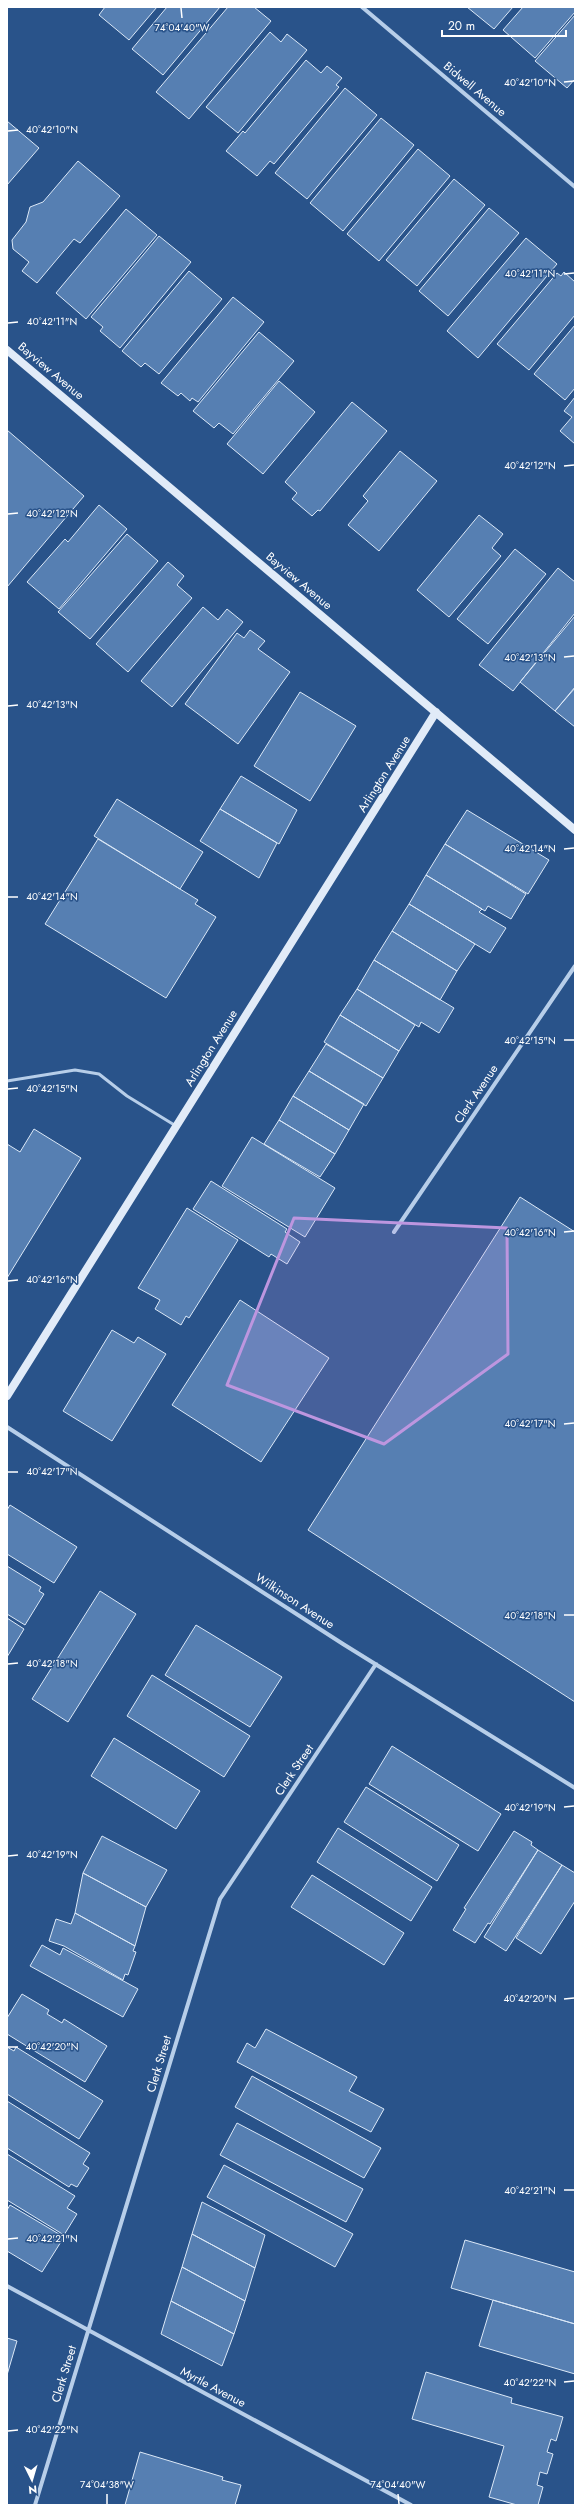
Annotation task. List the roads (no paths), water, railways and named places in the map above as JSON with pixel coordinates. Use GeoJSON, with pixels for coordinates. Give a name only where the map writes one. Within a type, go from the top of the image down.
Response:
{"type":"FeatureCollection","features":[{"type":"Feature","properties":{"kind":"street","name":"Bidwell Avenue"},"geometry":{"type":"LineString","coordinates":[[362,7],[575,187]]}},
{"type":"Feature","properties":{"kind":"street","name":"Bayview Avenue"},"geometry":{"type":"LineString","coordinates":[[7,350],[575,830]]}},
{"type":"Feature","properties":{"kind":"street","name":"Arlington Avenue"},"geometry":{"type":"LineString","coordinates":[[7,1396],[436,712]]}},
{"type":"Feature","properties":{"kind":"street","name":"Clerk Avenue"},"geometry":{"type":"LineString","coordinates":[[394,1232],[575,966]]}},
{"type":"Feature","properties":{"kind":"street","name":"Wilkinson Avenue"},"geometry":{"type":"LineString","coordinates":[[7,1427],[376,1664],[575,1788]]}},
{"type":"Feature","properties":{"kind":"street","name":"Clerk Street"},"geometry":{"type":"LineString","coordinates":[[35,2505],[220,1900],[376,1664]]}},
{"type":"Feature","properties":{"kind":"street","name":"Myrtle Avenue"},"geometry":{"type":"LineString","coordinates":[[7,2286],[411,2505]]}},
{"type":"Feature","properties":{"kind":"lane"},"geometry":{"type":"LineString","coordinates":[[7,1081],[75,1070],[99,1074],[128,1096],[176,1126]]}}]}
